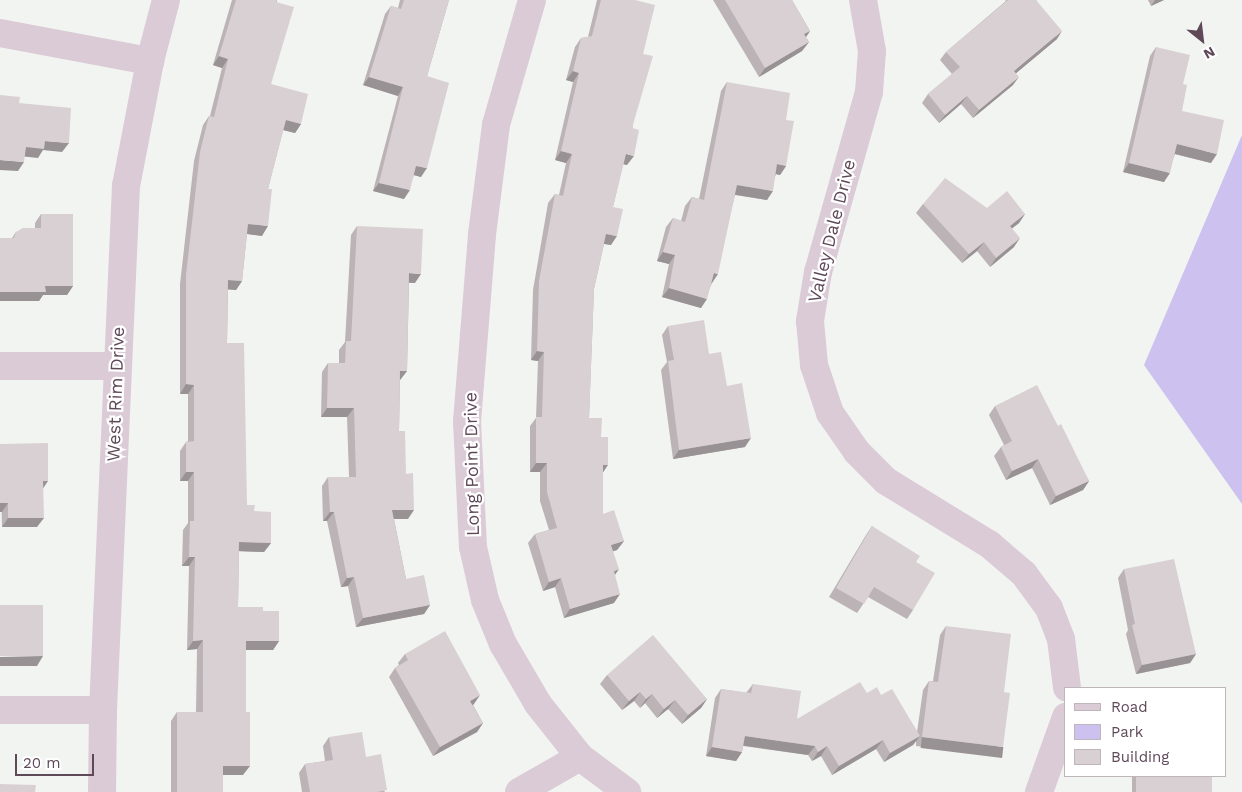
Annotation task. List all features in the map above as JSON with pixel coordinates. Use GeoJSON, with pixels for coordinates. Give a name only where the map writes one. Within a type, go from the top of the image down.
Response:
{"type":"FeatureCollection","features":[{"type":"Feature","properties":{"kind":"street","name":"West Rim Drive"},"geometry":{"type":"LineString","coordinates":[[102,792],[103,710],[126,186],[150,61],[166,0]]}},
{"type":"Feature","properties":{"kind":"street","name":"Long Point Drive"},"geometry":{"type":"LineString","coordinates":[[532,0],[496,125],[482,236],[467,421],[473,547],[485,600],[503,644],[538,704],[580,757],[626,792]]}},
{"type":"Feature","properties":{"kind":"street","name":"Valley Dale Drive"},"geometry":{"type":"LineString","coordinates":[[864,0],[872,51],[869,92],[818,272],[810,321],[814,365],[830,413],[857,452],[886,481],[989,544],[1024,574],[1049,608],[1061,639],[1067,687]]}},
{"type":"Feature","properties":{"kind":"street"},"geometry":{"type":"LineString","coordinates":[[0,33],[150,61]]}},
{"type":"Feature","properties":{"kind":"street"},"geometry":{"type":"LineString","coordinates":[[0,366],[117,366]]}},
{"type":"Feature","properties":{"kind":"street"},"geometry":{"type":"LineString","coordinates":[[0,710],[103,710]]}},
{"type":"Feature","properties":{"kind":"street"},"geometry":{"type":"LineString","coordinates":[[1039,792],[1064,723]]}},
{"type":"Feature","properties":{"kind":"street"},"geometry":{"type":"LineString","coordinates":[[519,792],[580,757]]}},
{"type":"Feature","properties":{"kind":"green space"},"geometry":{"type":"Polygon","coordinates":[[[1242,135],[1242,504],[1144,365],[1242,135]]]}},
{"type":"Feature","properties":{"kind":"building"},"geometry":{"type":"Polygon","coordinates":[[[236,0],[277,0],[276,2],[294,7],[271,84],[308,94],[301,124],[286,120],[268,189],[272,189],[268,226],[248,224],[242,281],[228,280],[227,343],[244,343],[247,505],[255,505],[254,511],[271,512],[271,543],[239,542],[238,607],[263,607],[263,611],[279,611],[279,641],[246,641],[246,712],[250,712],[250,766],[223,766],[223,792],[177,792],[177,712],[203,712],[203,640],[193,641],[195,557],[189,557],[190,521],[194,521],[194,472],[186,472],[186,442],[194,441],[194,385],[186,384],[186,275],[200,152],[209,116],[214,117],[228,59],[219,56],[236,0]]]}},
{"type":"Feature","properties":{"kind":"building"},"geometry":{"type":"Polygon","coordinates":[[[404,0],[449,0],[427,76],[449,83],[427,168],[416,166],[410,190],[379,183],[403,87],[369,77],[391,6],[401,9],[404,0]]]}},
{"type":"Feature","properties":{"kind":"building"},"geometry":{"type":"Polygon","coordinates":[[[601,0],[635,0],[655,5],[643,54],[653,56],[632,128],[639,130],[634,156],[626,154],[613,207],[623,209],[617,236],[606,234],[594,289],[589,418],[602,418],[601,437],[608,437],[608,465],[603,465],[603,514],[614,510],[624,541],[611,545],[619,569],[614,571],[620,594],[570,609],[561,578],[549,582],[535,534],[557,528],[547,492],[547,463],[536,463],[536,417],[542,417],[544,352],[537,351],[539,281],[555,194],[563,196],[572,154],[561,151],[579,73],[573,71],[581,38],[592,36],[601,0]]]}},
{"type":"Feature","properties":{"kind":"building"},"geometry":{"type":"Polygon","coordinates":[[[725,0],[792,0],[810,31],[804,34],[809,42],[765,68],[725,0]]]}},
{"type":"Feature","properties":{"kind":"building"},"geometry":{"type":"Polygon","coordinates":[[[1008,0],[1036,0],[1062,31],[1014,71],[1019,77],[979,110],[967,96],[945,115],[928,94],[960,67],[946,52],[1008,0]]]}},
{"type":"Feature","properties":{"kind":"building"},"geometry":{"type":"Polygon","coordinates":[[[1156,47],[1190,55],[1183,84],[1187,85],[1182,111],[1224,120],[1217,154],[1177,144],[1170,173],[1129,163],[1156,47]]]}},
{"type":"Feature","properties":{"kind":"building"},"geometry":{"type":"Polygon","coordinates":[[[727,82],[790,93],[786,120],[794,121],[786,166],[777,164],[773,191],[737,185],[718,274],[714,273],[707,299],[669,288],[675,255],[663,252],[673,218],[685,222],[692,197],[704,200],[727,82]]]}},
{"type":"Feature","properties":{"kind":"building"},"geometry":{"type":"Polygon","coordinates":[[[0,95],[20,97],[19,103],[71,108],[69,143],[45,141],[44,149],[26,147],[24,162],[0,160],[0,95]]]}},
{"type":"Feature","properties":{"kind":"building"},"geometry":{"type":"Polygon","coordinates":[[[945,178],[987,208],[1007,191],[1025,214],[1010,226],[1020,238],[996,258],[984,242],[969,254],[923,204],[945,178]]]}},
{"type":"Feature","properties":{"kind":"building"},"geometry":{"type":"Polygon","coordinates":[[[41,214],[73,214],[73,286],[45,286],[46,292],[0,292],[0,238],[14,238],[16,232],[23,228],[41,228],[41,214]]]}},
{"type":"Feature","properties":{"kind":"building"},"geometry":{"type":"Polygon","coordinates":[[[357,226],[423,229],[421,274],[409,273],[407,371],[400,371],[399,431],[405,431],[406,474],[413,473],[414,510],[392,510],[406,579],[424,575],[430,605],[363,618],[354,577],[347,578],[334,512],[330,512],[328,477],[356,477],[354,408],[327,408],[328,363],[345,363],[346,341],[351,341],[357,226]]]}},
{"type":"Feature","properties":{"kind":"building"},"geometry":{"type":"Polygon","coordinates":[[[704,320],[709,354],[721,352],[727,386],[742,383],[751,438],[679,450],[668,361],[674,360],[668,326],[704,320]]]}},
{"type":"Feature","properties":{"kind":"building"},"geometry":{"type":"Polygon","coordinates":[[[1037,385],[1058,426],[1061,424],[1089,481],[1056,496],[1038,459],[1012,471],[1001,447],[1012,441],[995,406],[1037,385]]]}},
{"type":"Feature","properties":{"kind":"building"},"geometry":{"type":"Polygon","coordinates":[[[48,443],[48,481],[43,481],[44,518],[8,518],[8,503],[0,503],[0,444],[48,443]]]}},
{"type":"Feature","properties":{"kind":"building"},"geometry":{"type":"Polygon","coordinates":[[[872,526],[920,556],[916,562],[935,573],[913,610],[874,587],[864,604],[836,588],[872,526]]]}},
{"type":"Feature","properties":{"kind":"building"},"geometry":{"type":"Polygon","coordinates":[[[1174,559],[1196,654],[1142,665],[1132,625],[1135,624],[1124,569],[1174,559]]]}},
{"type":"Feature","properties":{"kind":"building"},"geometry":{"type":"Polygon","coordinates":[[[0,605],[43,605],[43,656],[0,656],[0,605]]]}},
{"type":"Feature","properties":{"kind":"building"},"geometry":{"type":"Polygon","coordinates":[[[946,626],[1011,634],[1004,692],[1010,693],[1003,747],[922,737],[929,681],[938,682],[946,626]]]}},
{"type":"Feature","properties":{"kind":"building"},"geometry":{"type":"Polygon","coordinates":[[[445,631],[480,695],[470,701],[483,723],[440,747],[395,668],[408,660],[405,654],[445,631]]]}},
{"type":"Feature","properties":{"kind":"building"},"geometry":{"type":"Polygon","coordinates":[[[653,635],[707,699],[688,715],[675,700],[664,709],[652,694],[646,699],[640,692],[629,701],[607,675],[653,635]]]}},
{"type":"Feature","properties":{"kind":"building"},"geometry":{"type":"Polygon","coordinates":[[[860,682],[867,693],[877,687],[881,695],[892,689],[920,736],[890,753],[883,740],[839,766],[827,746],[818,752],[815,746],[745,736],[742,752],[712,747],[721,689],[751,693],[753,684],[801,691],[797,719],[860,682]]]}},
{"type":"Feature","properties":{"kind":"building"},"geometry":{"type":"Polygon","coordinates":[[[362,732],[366,757],[381,754],[387,790],[377,792],[310,792],[305,764],[333,760],[329,737],[362,732]]]}},
{"type":"Feature","properties":{"kind":"building"},"geometry":{"type":"Polygon","coordinates":[[[1136,777],[1212,777],[1212,792],[1136,792],[1136,777]]]}},
{"type":"Feature","properties":{"kind":"building"},"geometry":{"type":"Polygon","coordinates":[[[0,784],[36,785],[35,792],[0,792],[0,784]]]}}]}
